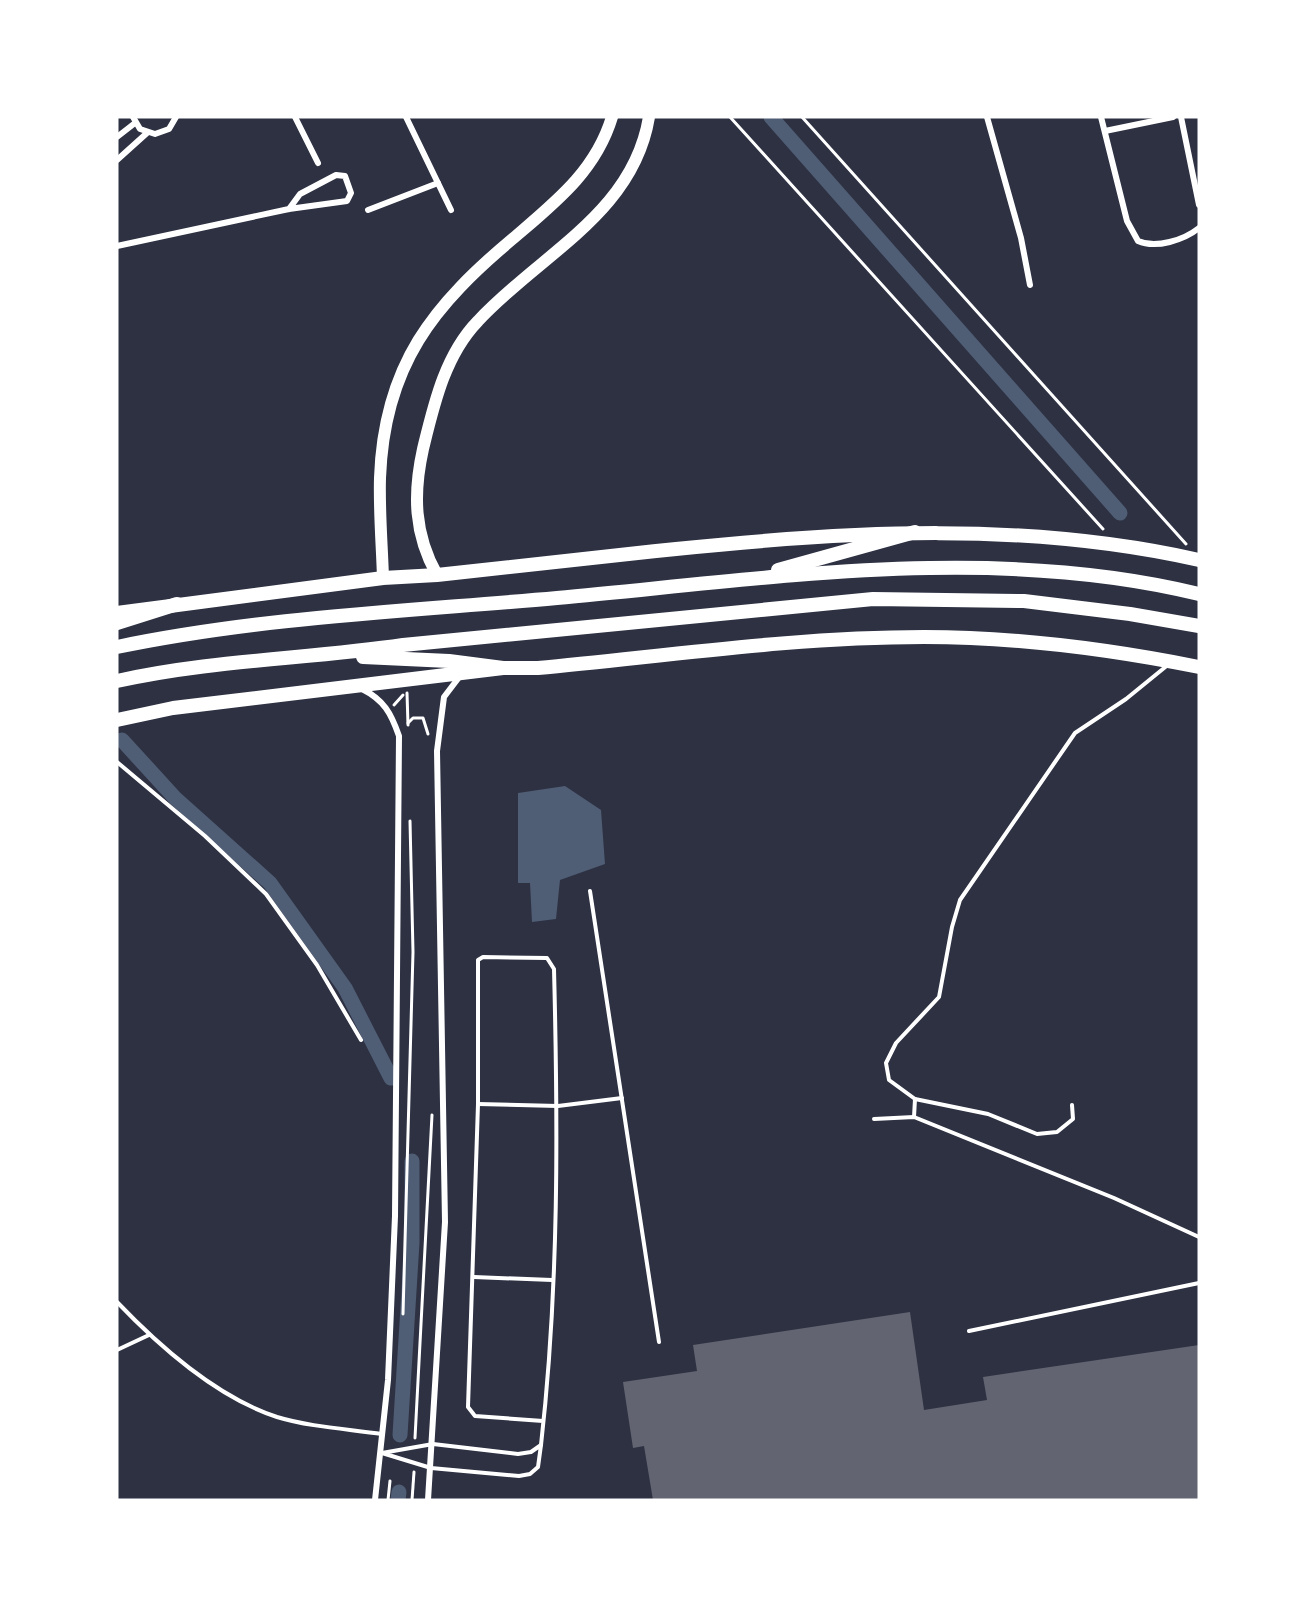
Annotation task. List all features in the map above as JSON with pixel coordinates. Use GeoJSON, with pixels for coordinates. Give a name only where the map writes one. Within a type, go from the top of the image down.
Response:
{"type":"FeatureCollection","features":[{"type":"Feature","properties":{"kind":"main road"},"geometry":{"type":"LineString","coordinates":[[383,578],[380,477],[386,430],[398,382],[413,346],[438,309],[459,286],[581,177],[601,146],[612,117]]}},
{"type":"Feature","properties":{"kind":"main road"},"geometry":{"type":"LineString","coordinates":[[437,575],[424,552],[418,529],[416,503],[421,460],[447,368],[478,321],[594,218],[618,193],[631,173],[644,143],[649,117]]}},
{"type":"Feature","properties":{"kind":"main road"},"geometry":{"type":"LineString","coordinates":[[735,582],[915,532]]}},
{"type":"Feature","properties":{"kind":"main road"},"geometry":{"type":"LineString","coordinates":[[117,613],[383,578],[437,575],[721,544],[915,532],[1006,534],[1115,544],[1195,559]]}},
{"type":"Feature","properties":{"kind":"main road"},"geometry":{"type":"LineString","coordinates":[[117,646],[264,624],[735,582],[840,570],[1009,568],[1122,580],[1199,594]]}},
{"type":"Feature","properties":{"kind":"main road"},"geometry":{"type":"LineString","coordinates":[[117,681],[237,662],[331,655],[403,645],[873,599],[1024,601],[1130,614],[1199,626]]}},
{"type":"Feature","properties":{"kind":"main road"},"geometry":{"type":"LineString","coordinates":[[117,623],[177,604]]}},
{"type":"Feature","properties":{"kind":"main road"},"geometry":{"type":"LineString","coordinates":[[331,655],[449,661],[503,668],[538,668],[819,641],[927,637],[1071,646],[1199,668]]}},
{"type":"Feature","properties":{"kind":"main road"},"geometry":{"type":"LineString","coordinates":[[117,720],[173,708],[503,668]]}},
{"type":"Feature","properties":{"kind":"street"},"geometry":{"type":"LineString","coordinates":[[117,160],[147,133],[162,133],[169,129],[176,117]]}},
{"type":"Feature","properties":{"kind":"street"},"geometry":{"type":"LineString","coordinates":[[295,117],[318,163]]}},
{"type":"Feature","properties":{"kind":"street"},"geometry":{"type":"LineString","coordinates":[[406,117],[451,210]]}},
{"type":"Feature","properties":{"kind":"street"},"geometry":{"type":"LineString","coordinates":[[987,117],[1021,238],[1030,285]]}},
{"type":"Feature","properties":{"kind":"street"},"geometry":{"type":"LineString","coordinates":[[1101,117],[1126,221],[1138,241],[1153,245],[1186,236],[1199,228]]}},
{"type":"Feature","properties":{"kind":"street"},"geometry":{"type":"LineString","coordinates":[[1105,131],[1173,117]]}},
{"type":"Feature","properties":{"kind":"street"},"geometry":{"type":"LineString","coordinates":[[1181,117],[1199,205]]}},
{"type":"Feature","properties":{"kind":"street"},"geometry":{"type":"LineString","coordinates":[[117,137],[134,120],[147,133]]}},
{"type":"Feature","properties":{"kind":"street"},"geometry":{"type":"LineString","coordinates":[[117,246],[289,209],[347,201],[351,193],[345,176],[336,174],[300,194],[289,209]]}},
{"type":"Feature","properties":{"kind":"street"},"geometry":{"type":"LineString","coordinates":[[368,210],[438,183]]}},
{"type":"Feature","properties":{"kind":"street"},"geometry":{"type":"LineString","coordinates":[[428,1500],[445,1222],[437,751],[444,698],[462,674]]}},
{"type":"Feature","properties":{"kind":"street"},"geometry":{"type":"LineString","coordinates":[[357,686],[378,697],[390,711],[399,736],[395,1216],[391,1262],[391,1328],[382,1453],[375,1500]]}},
{"type":"Feature","properties":{"kind":"lane"},"geometry":{"type":"LineString","coordinates":[[1072,1105],[1073,1119],[1057,1132],[1037,1134],[988,1114],[915,1099],[889,1080],[886,1063],[896,1043],[939,997],[952,927],[960,900],[1075,733],[1126,699],[1172,662]]}},
{"type":"Feature","properties":{"kind":"lane"},"geometry":{"type":"LineString","coordinates":[[117,762],[205,836],[266,894],[317,965],[361,1040]]}},
{"type":"Feature","properties":{"kind":"lane"},"geometry":{"type":"LineString","coordinates":[[590,891],[659,1342]]}},
{"type":"Feature","properties":{"kind":"lane"},"geometry":{"type":"LineString","coordinates":[[382,1453],[431,1468],[519,1476],[530,1474],[538,1467],[543,1421],[552,1280],[558,1106],[554,969],[547,958],[483,957],[478,960],[478,1104],[468,1407],[475,1416],[543,1421]]}},
{"type":"Feature","properties":{"kind":"lane"},"geometry":{"type":"LineString","coordinates":[[478,1104],[558,1106],[622,1098]]}},
{"type":"Feature","properties":{"kind":"lane"},"geometry":{"type":"LineString","coordinates":[[914,1117],[915,1099]]}},
{"type":"Feature","properties":{"kind":"lane"},"geometry":{"type":"LineString","coordinates":[[874,1119],[914,1117],[1114,1198],[1199,1237]]}},
{"type":"Feature","properties":{"kind":"lane"},"geometry":{"type":"LineString","coordinates":[[474,1277],[552,1280]]}},
{"type":"Feature","properties":{"kind":"lane"},"geometry":{"type":"LineString","coordinates":[[969,1331],[1199,1283]]}},
{"type":"Feature","properties":{"kind":"lane"},"geometry":{"type":"LineString","coordinates":[[117,1302],[170,1354],[235,1398],[278,1417],[383,1434]]}},
{"type":"Feature","properties":{"kind":"lane"},"geometry":{"type":"LineString","coordinates":[[117,1350],[149,1335]]}},
{"type":"Feature","properties":{"kind":"lane"},"geometry":{"type":"LineString","coordinates":[[382,1453],[433,1444],[518,1454],[531,1452],[541,1445]]}},
{"type":"Feature","properties":{"kind":"path"},"geometry":{"type":"LineString","coordinates":[[730,117],[1115,544]]}},
{"type":"Feature","properties":{"kind":"path"},"geometry":{"type":"LineString","coordinates":[[802,117],[1185,542],[1195,559]]}},
{"type":"Feature","properties":{"kind":"path"},"geometry":{"type":"LineString","coordinates":[[390,711],[400,696],[416,691]]}},
{"type":"Feature","properties":{"kind":"path"},"geometry":{"type":"LineString","coordinates":[[407,693],[408,733]]}},
{"type":"Feature","properties":{"kind":"path"},"geometry":{"type":"LineString","coordinates":[[408,723],[413,718],[423,718],[427,724],[429,745]]}},
{"type":"Feature","properties":{"kind":"path"},"geometry":{"type":"LineString","coordinates":[[403,1314],[413,952],[410,810]]}},
{"type":"Feature","properties":{"kind":"path"},"geometry":{"type":"LineString","coordinates":[[415,1448],[432,1108]]}},
{"type":"Feature","properties":{"kind":"path"},"geometry":{"type":"LineString","coordinates":[[412,1500],[414,1463]]}},
{"type":"Feature","properties":{"kind":"path"},"geometry":{"type":"LineString","coordinates":[[388,1500],[390,1481]]}},
{"type":"Feature","properties":{"kind":"water"},"geometry":{"type":"Polygon","coordinates":[[[565,786],[601,810],[605,864],[560,880],[556,919],[532,922],[530,883],[518,883],[518,793],[565,786]]]}},
{"type":"Feature","properties":{"kind":"building"},"geometry":{"type":"Polygon","coordinates":[[[910,1312],[924,1410],[987,1400],[983,1377],[1199,1345],[1199,1500],[653,1500],[644,1446],[633,1448],[623,1382],[697,1371],[693,1345],[910,1312]]]}},
{"type":"Feature","properties":{"kind":"waterway"},"geometry":{"type":"LineString","coordinates":[[771,117],[1120,513]]}},
{"type":"Feature","properties":{"kind":"waterway"},"geometry":{"type":"LineString","coordinates":[[122,740],[175,798],[270,883],[345,988],[391,1078]]}},
{"type":"Feature","properties":{"kind":"waterway"},"geometry":{"type":"LineString","coordinates":[[400,1435],[412,1243],[412,1161]]}},
{"type":"Feature","properties":{"kind":"waterway"},"geometry":{"type":"LineString","coordinates":[[398,1500],[399,1492]]}}]}
